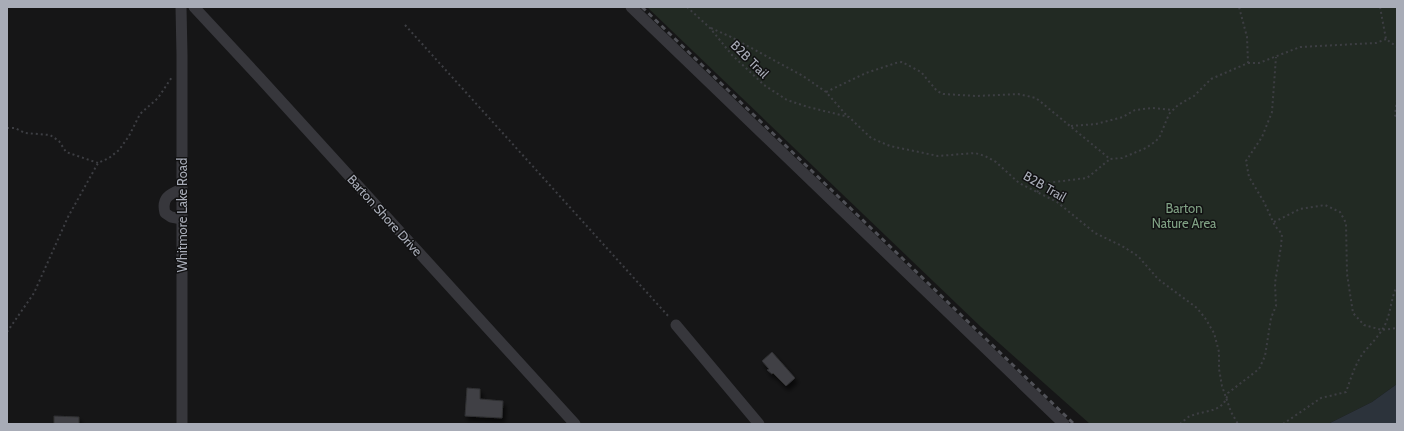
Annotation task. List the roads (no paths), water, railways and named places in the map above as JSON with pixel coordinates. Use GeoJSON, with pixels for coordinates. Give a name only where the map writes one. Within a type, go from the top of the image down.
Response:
{"type":"FeatureCollection","features":[{"type":"Feature","properties":{"kind":"street","name":"Whitmore Lake Road"},"geometry":{"type":"LineString","coordinates":[[181,7],[182,424]]}},
{"type":"Feature","properties":{"kind":"street","name":"Barton Shore Drive"},"geometry":{"type":"LineString","coordinates":[[194,7],[575,424]]}},
{"type":"Feature","properties":{"kind":"street"},"geometry":{"type":"LineString","coordinates":[[631,7],[1064,424]]}},
{"type":"Feature","properties":{"kind":"street"},"geometry":{"type":"LineString","coordinates":[[182,189],[168,195],[164,204],[165,213],[171,217],[182,219]]}},
{"type":"Feature","properties":{"kind":"street"},"geometry":{"type":"LineString","coordinates":[[676,326],[759,424]]}},
{"type":"Feature","properties":{"kind":"railway"},"geometry":{"type":"LineString","coordinates":[[642,7],[1074,424]]}},
{"type":"Feature","properties":{"kind":"park label","name":"Barton Nature Area"},"geometry":{"type":"Point","coordinates":[1184,216]}}]}
